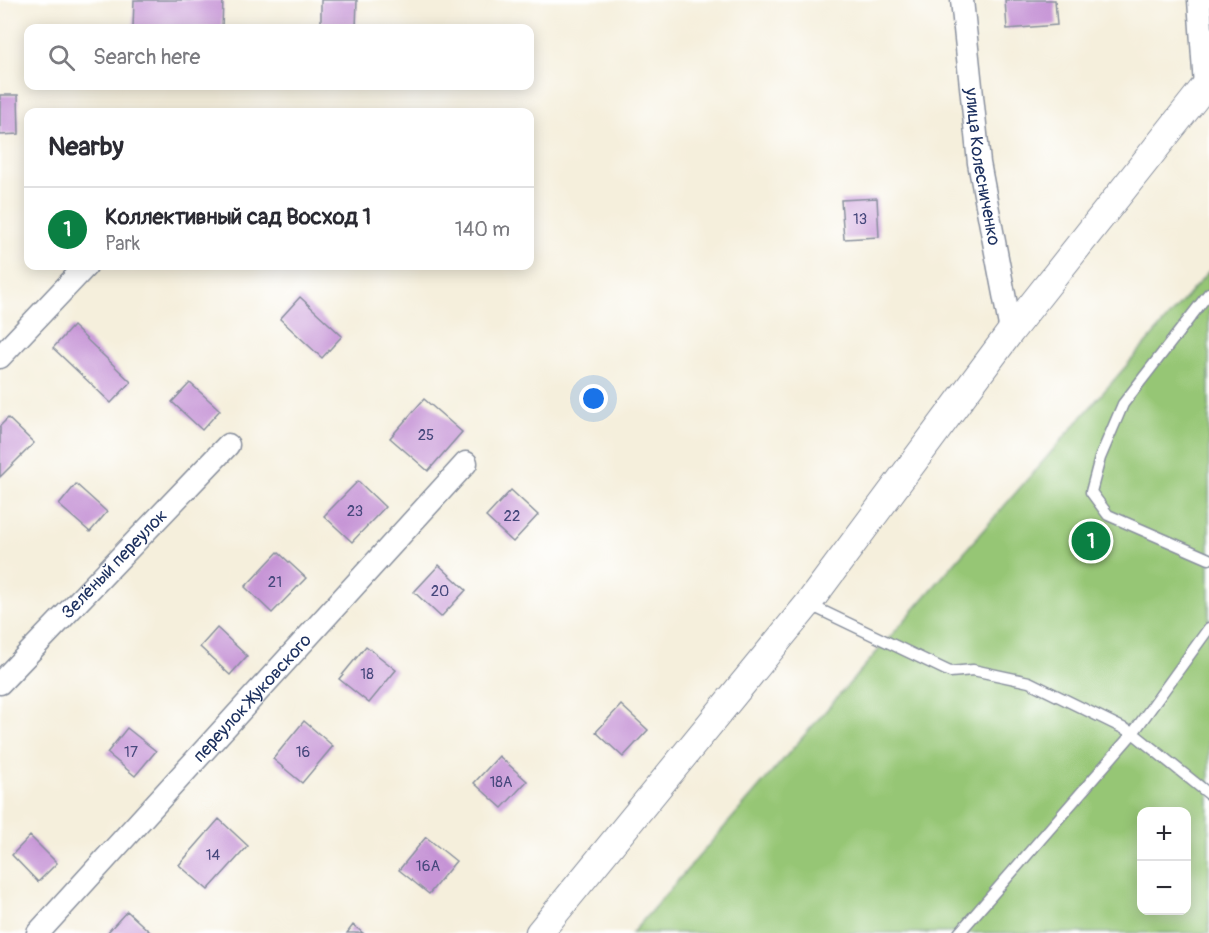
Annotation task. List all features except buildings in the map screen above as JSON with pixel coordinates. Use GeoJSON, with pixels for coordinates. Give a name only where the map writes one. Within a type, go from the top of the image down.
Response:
{"type":"FeatureCollection","features":[{"type":"Feature","properties":{"kind":"street","name":"улица Колесниченко"},"geometry":{"type":"LineString","coordinates":[[962,0],[979,163],[1011,331]]}},
{"type":"Feature","properties":{"kind":"street"},"geometry":{"type":"LineString","coordinates":[[539,933],[808,604],[1011,331],[1207,83],[1199,0]]}},
{"type":"Feature","properties":{"kind":"street"},"geometry":{"type":"LineString","coordinates":[[0,357],[82,270]]}},
{"type":"Feature","properties":{"kind":"street","name":"Зелёный переулок"},"geometry":{"type":"LineString","coordinates":[[0,683],[228,445]]}},
{"type":"Feature","properties":{"kind":"street","name":"переулок Жуковского"},"geometry":{"type":"LineString","coordinates":[[38,933],[466,463]]}},
{"type":"Feature","properties":{"kind":"lane"},"geometry":{"type":"LineString","coordinates":[[1209,293],[1123,404],[1100,458],[1090,492],[1108,515],[1209,560]]}},
{"type":"Feature","properties":{"kind":"lane"},"geometry":{"type":"LineString","coordinates":[[808,604],[950,672],[973,670],[1029,682],[1134,734],[1209,794]]}},
{"type":"Feature","properties":{"kind":"lane"},"geometry":{"type":"LineString","coordinates":[[959,933],[1134,734],[1209,628]]}},
{"type":"Feature","properties":{"kind":"green space"},"geometry":{"type":"Polygon","coordinates":[[[1209,271],[1209,933],[632,933],[1209,271]]]}},
{"type":"Feature","properties":{"kind":"place","name":"Коллективный сад Восход 1"},"geometry":{"type":"Point","coordinates":[1091,541]}}]}
